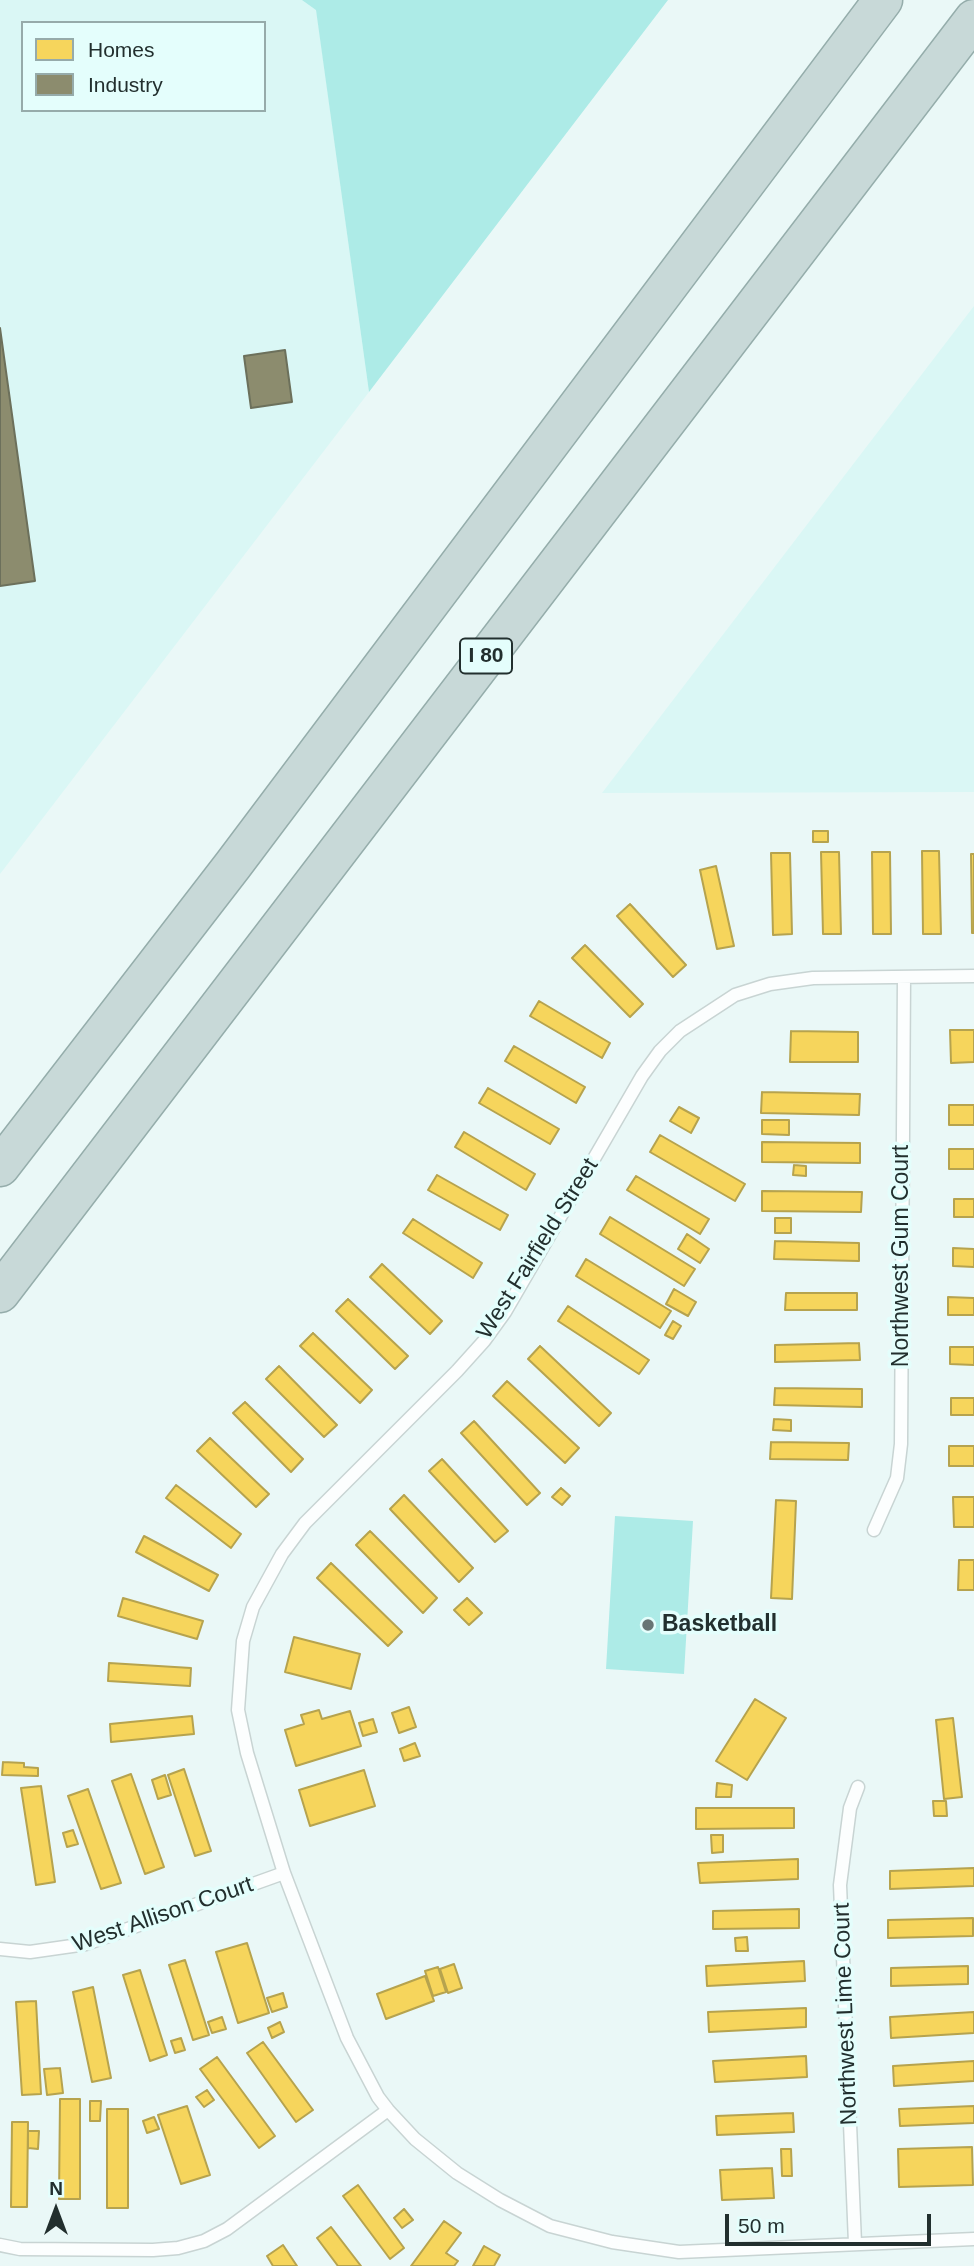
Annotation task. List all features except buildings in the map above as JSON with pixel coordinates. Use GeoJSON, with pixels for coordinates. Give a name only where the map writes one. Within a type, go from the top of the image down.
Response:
{"type":"FeatureCollection","features":[{"type":"Feature","properties":{"kind":"highway"},"geometry":{"type":"LineString","coordinates":[[0,1167],[233,865],[883,0]]}},
{"type":"Feature","properties":{"kind":"highway","name":"I 80"},"geometry":{"type":"LineString","coordinates":[[0,1293],[974,19]]}},
{"type":"Feature","properties":{"kind":"lane","name":"West Fairfield Street"},"geometry":{"type":"LineString","coordinates":[[974,976],[813,978],[770,984],[735,995],[680,1031],[660,1051],[642,1076],[505,1312],[484,1341],[305,1523],[282,1554],[253,1607],[243,1641],[238,1710],[247,1753],[284,1873],[347,2038],[378,2097],[388,2110],[415,2139],[457,2173],[500,2200],[550,2226],[612,2242],[679,2252],[974,2239]]}},
{"type":"Feature","properties":{"kind":"lane","name":"Northwest Gum Court"},"geometry":{"type":"LineString","coordinates":[[874,1530],[897,1478],[901,1444],[904,977]]}},
{"type":"Feature","properties":{"kind":"lane","name":"Northwest Lime Court"},"geometry":{"type":"LineString","coordinates":[[855,2243],[840,1885],[850,1808],[858,1787]]}},
{"type":"Feature","properties":{"kind":"lane","name":"West Allison Court"},"geometry":{"type":"LineString","coordinates":[[0,1949],[30,1952],[86,1944],[284,1873]]}},
{"type":"Feature","properties":{"kind":"lane"},"geometry":{"type":"LineString","coordinates":[[0,2245],[20,2249],[153,2250],[178,2248],[204,2241],[227,2229],[388,2110]]}},
{"type":"Feature","properties":{"kind":"shaded area"},"geometry":{"type":"Polygon","coordinates":[[[0,0],[315,0],[369,392],[0,874],[0,0]]]}},
{"type":"Feature","properties":{"kind":"shaded area"},"geometry":{"type":"Polygon","coordinates":[[[302,0],[668,0],[369,392],[316,10],[302,0]]]}},
{"type":"Feature","properties":{"kind":"shaded area"},"geometry":{"type":"Polygon","coordinates":[[[974,306],[974,792],[602,793],[974,306]]]}},
{"type":"Feature","properties":{"kind":"shaded area","name":"Basketball"},"geometry":{"type":"Polygon","coordinates":[[[615,1516],[693,1521],[684,1674],[606,1669],[615,1516]]]}},
{"type":"Feature","properties":{"kind":"place","name":"Basketball"},"geometry":{"type":"Point","coordinates":[648,1625]}}]}
